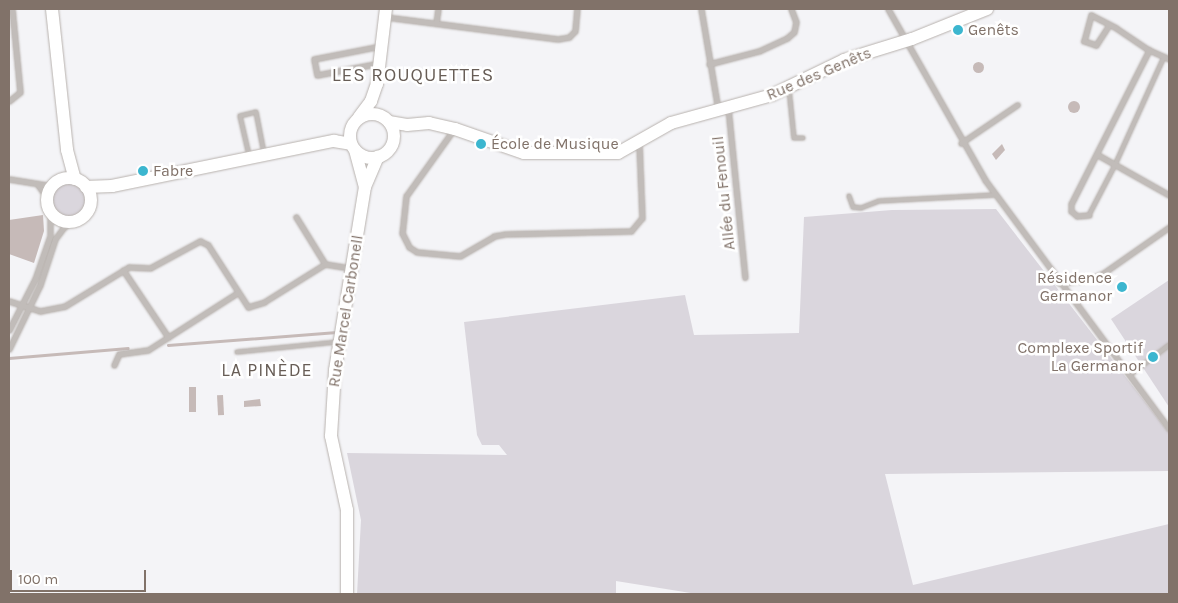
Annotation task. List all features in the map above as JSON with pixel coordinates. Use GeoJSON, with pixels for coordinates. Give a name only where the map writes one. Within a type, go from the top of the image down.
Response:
{"type":"FeatureCollection","features":[{"type":"Feature","properties":{"kind":"street"},"geometry":{"type":"LineString","coordinates":[[9,101],[20,92],[12,9]]}},
{"type":"Feature","properties":{"kind":"street"},"geometry":{"type":"LineString","coordinates":[[52,9],[67,150],[75,179],[86,186],[112,186],[334,141],[350,130],[371,101],[377,84],[385,13],[436,23],[558,39],[568,38],[575,31],[577,9]]}},
{"type":"Feature","properties":{"kind":"street"},"geometry":{"type":"LineString","coordinates":[[436,23],[438,9]]}},
{"type":"Feature","properties":{"kind":"street","name":"Allée du Fenouil"},"geometry":{"type":"LineString","coordinates":[[702,9],[709,64],[723,108],[745,277]]}},
{"type":"Feature","properties":{"kind":"street"},"geometry":{"type":"LineString","coordinates":[[709,64],[759,51],[787,38],[794,32],[796,22],[791,9]]}},
{"type":"Feature","properties":{"kind":"street"},"geometry":{"type":"LineString","coordinates":[[888,9],[962,143],[995,195],[1169,429]]}},
{"type":"Feature","properties":{"kind":"street","name":"Rue des Genêts"},"geometry":{"type":"LineString","coordinates":[[386,120],[415,125],[428,123],[455,129],[524,153],[547,155],[618,153],[678,120],[789,89],[844,60],[906,41],[985,9]]}},
{"type":"Feature","properties":{"kind":"street"},"geometry":{"type":"LineString","coordinates":[[1109,25],[1096,45],[1084,41],[1090,15],[1109,25],[1149,50],[1166,58]]}},
{"type":"Feature","properties":{"kind":"street"},"geometry":{"type":"LineString","coordinates":[[380,63],[316,75],[314,59],[382,46]]}},
{"type":"Feature","properties":{"kind":"street"},"geometry":{"type":"LineString","coordinates":[[1089,215],[1076,216],[1071,212],[1071,204],[1098,155],[1149,50]]}},
{"type":"Feature","properties":{"kind":"street"},"geometry":{"type":"LineString","coordinates":[[377,84],[392,144]]}},
{"type":"Feature","properties":{"kind":"street"},"geometry":{"type":"LineString","coordinates":[[962,143],[1018,105]]}},
{"type":"Feature","properties":{"kind":"street"},"geometry":{"type":"LineString","coordinates":[[359,118],[371,114],[386,120]]}},
{"type":"Feature","properties":{"kind":"street"},"geometry":{"type":"LineString","coordinates":[[334,141],[353,147],[365,156],[378,156],[415,125]]}},
{"type":"Feature","properties":{"kind":"street"},"geometry":{"type":"LineString","coordinates":[[455,129],[406,196],[402,233],[409,247],[417,252],[460,256],[494,236],[505,234],[631,231],[642,218],[639,140]]}},
{"type":"Feature","properties":{"kind":"street"},"geometry":{"type":"LineString","coordinates":[[350,130],[353,147]]}},
{"type":"Feature","properties":{"kind":"street","name":"Rue Marcel Carbonell"},"geometry":{"type":"LineString","coordinates":[[353,147],[365,187]]}},
{"type":"Feature","properties":{"kind":"street"},"geometry":{"type":"LineString","coordinates":[[9,330],[35,279],[50,236],[52,189],[67,150]]}},
{"type":"Feature","properties":{"kind":"street"},"geometry":{"type":"LineString","coordinates":[[1098,155],[1169,194]]}},
{"type":"Feature","properties":{"kind":"street","name":"Rue Marcel Carbonell"},"geometry":{"type":"LineString","coordinates":[[347,594],[347,510],[331,436],[340,342],[350,268],[365,187],[378,156]]}},
{"type":"Feature","properties":{"kind":"street"},"geometry":{"type":"LineString","coordinates":[[9,179],[52,189],[75,179]]}},
{"type":"Feature","properties":{"kind":"street"},"geometry":{"type":"LineString","coordinates":[[38,185],[52,189]]}},
{"type":"Feature","properties":{"kind":"street"},"geometry":{"type":"LineString","coordinates":[[9,349],[29,309],[55,239],[64,227],[88,212],[91,200],[86,186]]}},
{"type":"Feature","properties":{"kind":"street"},"geometry":{"type":"LineString","coordinates":[[91,200],[112,186]]}},
{"type":"Feature","properties":{"kind":"street"},"geometry":{"type":"LineString","coordinates":[[50,211],[60,220],[73,222]]}},
{"type":"Feature","properties":{"kind":"street"},"geometry":{"type":"LineString","coordinates":[[296,217],[326,264]]}},
{"type":"Feature","properties":{"kind":"street"},"geometry":{"type":"LineString","coordinates":[[1059,283],[1090,280],[1102,274],[1169,228]]}},
{"type":"Feature","properties":{"kind":"street"},"geometry":{"type":"LineString","coordinates":[[9,301],[40,311],[65,306],[128,267],[150,268],[200,241],[208,245],[248,307],[253,306],[326,264],[350,268]]}},
{"type":"Feature","properties":{"kind":"street"},"geometry":{"type":"LineString","coordinates":[[123,270],[168,337]]}},
{"type":"Feature","properties":{"kind":"street"},"geometry":{"type":"LineString","coordinates":[[114,364],[119,354],[148,350],[237,292]]}},
{"type":"Feature","properties":{"kind":"lane"},"geometry":{"type":"LineString","coordinates":[[1089,215],[1166,58]]}},
{"type":"Feature","properties":{"kind":"lane"},"geometry":{"type":"LineString","coordinates":[[789,89],[794,138],[803,138]]}},
{"type":"Feature","properties":{"kind":"lane"},"geometry":{"type":"LineString","coordinates":[[249,158],[240,116],[256,112],[265,155]]}},
{"type":"Feature","properties":{"kind":"lane"},"geometry":{"type":"LineString","coordinates":[[849,196],[853,206],[862,208],[879,201],[995,195]]}},
{"type":"Feature","properties":{"kind":"lane"},"geometry":{"type":"LineString","coordinates":[[237,352],[340,342]]}},
{"type":"Feature","properties":{"kind":"lane"},"geometry":{"type":"LineString","coordinates":[[1130,375],[1169,345]]}},
{"type":"Feature","properties":{"kind":"shaded area"},"geometry":{"type":"Polygon","coordinates":[[[978,61],[984,67],[978,73],[972,67],[978,61]]]}},
{"type":"Feature","properties":{"kind":"shaded area"},"geometry":{"type":"Polygon","coordinates":[[[1076,101],[1079,102],[1079,112],[1072,113],[1069,112],[1068,105],[1069,102],[1076,101]]]}},
{"type":"Feature","properties":{"kind":"shaded area"},"geometry":{"type":"Polygon","coordinates":[[[1002,144],[1005,150],[996,160],[992,154],[1002,144]]]}},
{"type":"Feature","properties":{"kind":"shaded area"},"geometry":{"type":"Polygon","coordinates":[[[68,183],[80,188],[85,200],[80,212],[68,217],[56,212],[51,200],[56,188],[68,183]]]}},
{"type":"Feature","properties":{"kind":"shaded area"},"geometry":{"type":"Polygon","coordinates":[[[996,209],[1169,433],[1169,471],[885,474],[913,585],[1169,524],[1169,594],[697,594],[616,581],[616,594],[357,594],[361,520],[347,453],[507,455],[499,445],[482,445],[477,435],[464,322],[685,295],[694,335],[799,333],[804,217],[892,210],[996,209]]]}},
{"type":"Feature","properties":{"kind":"shaded area"},"geometry":{"type":"Polygon","coordinates":[[[43,215],[44,231],[34,263],[9,254],[9,220],[43,215]]]}},
{"type":"Feature","properties":{"kind":"shaded area","name":"Complexe Sportif La Germanor"},"geometry":{"type":"Polygon","coordinates":[[[1169,280],[1169,407],[1111,319],[1169,280]]]}},
{"type":"Feature","properties":{"kind":"shaded area"},"geometry":{"type":"Polygon","coordinates":[[[189,387],[196,387],[196,412],[189,412],[189,387]]]}},
{"type":"Feature","properties":{"kind":"shaded area"},"geometry":{"type":"Polygon","coordinates":[[[217,395],[223,395],[224,415],[218,415],[217,395]]]}},
{"type":"Feature","properties":{"kind":"shaded area"},"geometry":{"type":"Polygon","coordinates":[[[260,399],[261,406],[244,407],[244,401],[260,399]]]}},
{"type":"Feature","properties":{"kind":"waterway"},"geometry":{"type":"LineString","coordinates":[[168,345],[337,332]]}},
{"type":"Feature","properties":{"kind":"waterway"},"geometry":{"type":"LineString","coordinates":[[9,358],[128,348]]}},
{"type":"Feature","properties":{"kind":"place","name":"Genêts"},"geometry":{"type":"Point","coordinates":[958,30]}},
{"type":"Feature","properties":{"kind":"place","name":"École de Musique"},"geometry":{"type":"Point","coordinates":[481,144]}},
{"type":"Feature","properties":{"kind":"place","name":"Fabre"},"geometry":{"type":"Point","coordinates":[143,171]}},
{"type":"Feature","properties":{"kind":"place","name":"Résidence Germanor"},"geometry":{"type":"Point","coordinates":[1122,287]}},
{"type":"Feature","properties":{"kind":"place","name":"Complexe Sportif La Germanor"},"geometry":{"type":"Point","coordinates":[1153,357]}},
{"type":"Feature","properties":{"kind":"district","name":"LES ROUQUETTES"},"geometry":{"type":"Point","coordinates":[413,76]}},
{"type":"Feature","properties":{"kind":"district","name":"LA PINÈDE"},"geometry":{"type":"Point","coordinates":[267,370]}}]}
